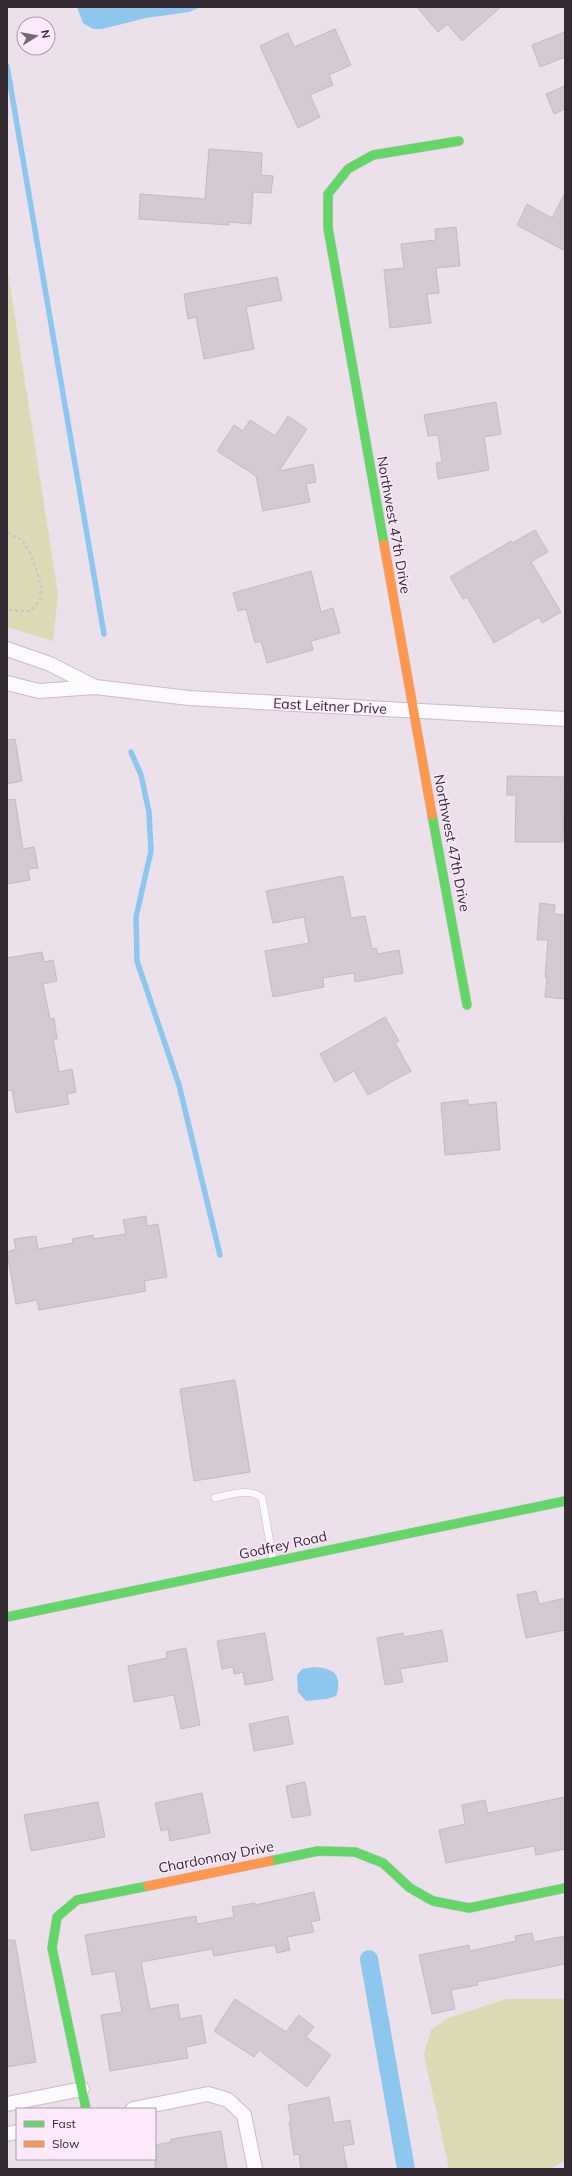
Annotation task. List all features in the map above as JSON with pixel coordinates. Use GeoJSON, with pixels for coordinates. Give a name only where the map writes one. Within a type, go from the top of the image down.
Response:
{"type":"FeatureCollection","features":[{"type":"Feature","properties":{"kind":"street","name":"Northwest 47th Drive"},"geometry":{"type":"LineString","coordinates":[[460,141],[373,155],[348,169],[328,194],[328,228],[413,710],[468,1005]]}},
{"type":"Feature","properties":{"kind":"street","name":"East Leitner Drive"},"geometry":{"type":"LineString","coordinates":[[7,649],[50,664],[95,687]]}},
{"type":"Feature","properties":{"kind":"street","name":"East Leitner Drive"},"geometry":{"type":"LineString","coordinates":[[7,683],[39,691],[95,687],[189,698],[565,719]]}},
{"type":"Feature","properties":{"kind":"street","name":"Godfrey Road"},"geometry":{"type":"LineString","coordinates":[[7,1617],[565,1501]]}},
{"type":"Feature","properties":{"kind":"street","name":"Chardonnay Drive"},"geometry":{"type":"LineString","coordinates":[[86,2108],[52,1948],[58,1917],[77,1900],[318,1851],[355,1852],[382,1863],[410,1888],[433,1902],[469,1908],[565,1888]]}},
{"type":"Feature","properties":{"kind":"street"},"geometry":{"type":"LineString","coordinates":[[7,2104],[31,2104],[82,2089]]}},
{"type":"Feature","properties":{"kind":"street"},"geometry":{"type":"LineString","coordinates":[[138,2108],[208,2094],[228,2100],[244,2115],[255,2169]]}},
{"type":"Feature","properties":{"kind":"lane"},"geometry":{"type":"LineString","coordinates":[[215,1498],[240,1493],[252,1494],[262,1498],[273,1562]]}},
{"type":"Feature","properties":{"kind":"path"},"geometry":{"type":"LineString","coordinates":[[7,533],[22,540],[31,554],[41,586],[40,600],[31,611],[7,610]]}},
{"type":"Feature","properties":{"kind":"shaded area"},"geometry":{"type":"Polygon","coordinates":[[[7,266],[58,594],[53,641],[7,627],[7,266]]]}},
{"type":"Feature","properties":{"kind":"shaded area"},"geometry":{"type":"Polygon","coordinates":[[[506,1999],[565,1999],[565,2161],[549,2169],[449,2169],[424,2054],[431,2030],[448,2018],[506,1999]]]}},
{"type":"Feature","properties":{"kind":"water"},"geometry":{"type":"Polygon","coordinates":[[[77,7],[201,7],[189,12],[146,18],[102,29],[93,29],[83,23],[77,7]]]}},
{"type":"Feature","properties":{"kind":"water"},"geometry":{"type":"Polygon","coordinates":[[[314,1667],[327,1669],[335,1674],[338,1683],[336,1696],[327,1699],[306,1701],[298,1692],[297,1675],[302,1669],[314,1667]]]}},
{"type":"Feature","properties":{"kind":"building"},"geometry":{"type":"Polygon","coordinates":[[[417,7],[501,7],[462,41],[447,24],[438,32],[417,7]]]}},
{"type":"Feature","properties":{"kind":"building"},"geometry":{"type":"Polygon","coordinates":[[[335,29],[351,65],[329,75],[333,85],[310,95],[320,117],[298,128],[260,46],[288,33],[294,47],[335,29]]]}},
{"type":"Feature","properties":{"kind":"building"},"geometry":{"type":"Polygon","coordinates":[[[565,32],[565,57],[540,67],[532,45],[565,32]]]}},
{"type":"Feature","properties":{"kind":"building"},"geometry":{"type":"Polygon","coordinates":[[[565,86],[565,109],[554,114],[546,94],[565,86]]]}},
{"type":"Feature","properties":{"kind":"building"},"geometry":{"type":"Polygon","coordinates":[[[209,149],[262,153],[261,175],[273,176],[271,193],[253,192],[251,224],[229,222],[229,225],[139,219],[140,194],[205,199],[209,149]]]}},
{"type":"Feature","properties":{"kind":"building"},"geometry":{"type":"Polygon","coordinates":[[[565,193],[565,251],[517,225],[527,204],[552,218],[565,193]]]}},
{"type":"Feature","properties":{"kind":"building"},"geometry":{"type":"Polygon","coordinates":[[[456,227],[460,266],[436,268],[439,293],[427,294],[431,323],[390,328],[384,270],[404,268],[401,244],[436,240],[435,229],[456,227]]]}},
{"type":"Feature","properties":{"kind":"building"},"geometry":{"type":"Polygon","coordinates":[[[277,277],[282,300],[246,307],[254,349],[204,359],[196,317],[188,319],[184,294],[277,277]]]}},
{"type":"Feature","properties":{"kind":"building"},"geometry":{"type":"Polygon","coordinates":[[[496,402],[501,434],[484,437],[489,470],[438,479],[436,463],[442,462],[438,435],[428,436],[424,415],[496,402]]]}},
{"type":"Feature","properties":{"kind":"building"},"geometry":{"type":"Polygon","coordinates":[[[288,416],[307,429],[279,471],[313,464],[316,482],[306,484],[310,502],[263,511],[256,476],[217,451],[234,425],[243,431],[250,420],[275,436],[288,416]]]}},
{"type":"Feature","properties":{"kind":"building"},"geometry":{"type":"Polygon","coordinates":[[[535,530],[548,552],[531,562],[561,612],[542,623],[539,617],[494,643],[467,597],[463,599],[450,577],[511,541],[512,543],[535,530]]]}},
{"type":"Feature","properties":{"kind":"building"},"geometry":{"type":"Polygon","coordinates":[[[311,571],[321,612],[333,608],[340,633],[311,641],[313,650],[267,663],[261,641],[255,643],[246,609],[238,611],[233,593],[311,571]]]}},
{"type":"Feature","properties":{"kind":"building"},"geometry":{"type":"Polygon","coordinates":[[[15,739],[22,781],[7,784],[7,740],[15,739]]]}},
{"type":"Feature","properties":{"kind":"building"},"geometry":{"type":"Polygon","coordinates":[[[507,776],[565,777],[563,842],[515,842],[516,795],[507,795],[507,776]]]}},
{"type":"Feature","properties":{"kind":"building"},"geometry":{"type":"Polygon","coordinates":[[[15,799],[23,849],[34,847],[38,868],[28,869],[30,880],[7,884],[7,800],[15,799]]]}},
{"type":"Feature","properties":{"kind":"building"},"geometry":{"type":"Polygon","coordinates":[[[343,876],[351,918],[365,916],[372,949],[376,948],[378,954],[399,950],[403,973],[355,982],[354,973],[323,978],[324,987],[273,997],[265,951],[309,943],[304,917],[273,923],[266,891],[343,876]]]}},
{"type":"Feature","properties":{"kind":"building"},"geometry":{"type":"Polygon","coordinates":[[[540,903],[555,905],[554,914],[565,915],[565,999],[545,997],[548,940],[537,940],[540,903]]]}},
{"type":"Feature","properties":{"kind":"building"},"geometry":{"type":"Polygon","coordinates":[[[42,952],[44,962],[53,960],[57,981],[43,984],[50,1019],[54,1018],[57,1039],[53,1039],[59,1072],[72,1069],[76,1092],[67,1094],[69,1104],[16,1113],[12,1090],[7,1091],[7,958],[42,952]]]}},
{"type":"Feature","properties":{"kind":"building"},"geometry":{"type":"Polygon","coordinates":[[[385,1017],[399,1041],[395,1043],[411,1071],[368,1095],[354,1071],[335,1082],[320,1054],[385,1017]]]}},
{"type":"Feature","properties":{"kind":"building"},"geometry":{"type":"Polygon","coordinates":[[[468,1100],[468,1105],[496,1102],[500,1150],[445,1155],[441,1103],[468,1100]]]}},
{"type":"Feature","properties":{"kind":"building"},"geometry":{"type":"Polygon","coordinates":[[[146,1216],[147,1226],[158,1224],[167,1277],[144,1281],[146,1291],[39,1310],[37,1300],[16,1304],[7,1252],[16,1249],[14,1239],[36,1236],[38,1249],[73,1243],[72,1239],[93,1235],[93,1239],[126,1234],[123,1220],[146,1216]]]}},
{"type":"Feature","properties":{"kind":"building"},"geometry":{"type":"Polygon","coordinates":[[[235,1380],[250,1472],[194,1481],[180,1389],[235,1380]]]}},
{"type":"Feature","properties":{"kind":"building"},"geometry":{"type":"Polygon","coordinates":[[[536,1591],[539,1604],[565,1598],[565,1630],[526,1638],[517,1595],[536,1591]]]}},
{"type":"Feature","properties":{"kind":"building"},"geometry":{"type":"Polygon","coordinates":[[[442,1630],[448,1661],[400,1669],[403,1682],[385,1685],[377,1638],[403,1633],[404,1637],[442,1630]]]}},
{"type":"Feature","properties":{"kind":"building"},"geometry":{"type":"Polygon","coordinates":[[[265,1633],[273,1680],[245,1685],[243,1672],[234,1674],[233,1667],[222,1669],[217,1641],[265,1633]]]}},
{"type":"Feature","properties":{"kind":"building"},"geometry":{"type":"Polygon","coordinates":[[[186,1648],[200,1725],[181,1729],[174,1695],[134,1702],[128,1666],[167,1658],[166,1652],[186,1648]]]}},
{"type":"Feature","properties":{"kind":"building"},"geometry":{"type":"Polygon","coordinates":[[[288,1716],[293,1744],[254,1751],[249,1724],[288,1716]]]}},
{"type":"Feature","properties":{"kind":"building"},"geometry":{"type":"Polygon","coordinates":[[[305,1782],[311,1815],[292,1818],[286,1786],[305,1782]]]}},
{"type":"Feature","properties":{"kind":"building"},"geometry":{"type":"Polygon","coordinates":[[[202,1793],[210,1833],[170,1841],[168,1829],[161,1831],[155,1803],[202,1793]]]}},
{"type":"Feature","properties":{"kind":"building"},"geometry":{"type":"Polygon","coordinates":[[[565,1797],[565,1849],[536,1855],[534,1846],[446,1863],[439,1830],[465,1824],[462,1805],[485,1800],[488,1813],[565,1797]]]}},
{"type":"Feature","properties":{"kind":"building"},"geometry":{"type":"Polygon","coordinates":[[[98,1802],[105,1837],[31,1851],[24,1815],[98,1802]]]}},
{"type":"Feature","properties":{"kind":"building"},"geometry":{"type":"Polygon","coordinates":[[[314,1892],[320,1920],[311,1922],[314,1932],[287,1937],[290,1950],[277,1953],[275,1945],[214,1956],[212,1949],[141,1962],[150,2009],[178,2004],[180,2019],[201,2015],[206,2043],[186,2047],[188,2058],[110,2071],[101,2015],[122,2012],[115,1971],[92,1975],[85,1935],[196,1916],[197,1924],[234,1917],[232,1907],[255,1903],[255,1905],[314,1892]]]}},
{"type":"Feature","properties":{"kind":"building"},"geometry":{"type":"Polygon","coordinates":[[[532,1933],[534,1942],[565,1936],[565,1964],[477,1982],[478,1985],[451,1990],[455,2009],[432,2014],[419,1955],[469,1945],[470,1951],[516,1941],[515,1936],[532,1933]]]}},
{"type":"Feature","properties":{"kind":"building"},"geometry":{"type":"Polygon","coordinates":[[[7,1940],[15,1940],[36,2062],[7,2067],[7,1940]]]}},
{"type":"Feature","properties":{"kind":"building"},"geometry":{"type":"Polygon","coordinates":[[[235,1999],[286,2032],[299,2015],[314,2027],[306,2037],[331,2055],[307,2087],[259,2050],[254,2057],[214,2031],[235,1999]]]}},
{"type":"Feature","properties":{"kind":"building"},"geometry":{"type":"Polygon","coordinates":[[[329,2097],[334,2123],[350,2120],[354,2144],[343,2146],[347,2169],[301,2169],[299,2154],[294,2155],[288,2105],[329,2097]]]}},
{"type":"Feature","properties":{"kind":"building"},"geometry":{"type":"Polygon","coordinates":[[[221,2131],[227,2169],[155,2169],[156,2145],[171,2142],[171,2139],[221,2131]]]}},
{"type":"Feature","properties":{"kind":"waterway"},"geometry":{"type":"LineString","coordinates":[[7,66],[104,634]]}},
{"type":"Feature","properties":{"kind":"waterway"},"geometry":{"type":"LineString","coordinates":[[131,752],[141,775],[149,812],[151,851],[136,917],[137,961],[179,1085],[220,1255]]}},
{"type":"Feature","properties":{"kind":"waterway"},"geometry":{"type":"LineString","coordinates":[[369,1959],[406,2169]]}},
{"type":"Feature","properties":{"kind":"traffic: fast"},"geometry":{"type":"LineString","coordinates":[[384,544],[328,228],[328,194],[348,169],[373,155],[459,141]]}},
{"type":"Feature","properties":{"kind":"traffic: fast"},"geometry":{"type":"LineString","coordinates":[[432,815],[467,1005]]}},
{"type":"Feature","properties":{"kind":"traffic: fast"},"geometry":{"type":"LineString","coordinates":[[7,1617],[565,1501]]}},
{"type":"Feature","properties":{"kind":"traffic: fast"},"geometry":{"type":"LineString","coordinates":[[270,1861],[318,1851],[355,1852],[383,1863],[410,1888],[433,1901],[469,1908],[565,1888]]}},
{"type":"Feature","properties":{"kind":"traffic: fast"},"geometry":{"type":"LineString","coordinates":[[86,2108],[52,1948],[57,1917],[77,1900],[148,1886]]}},
{"type":"Feature","properties":{"kind":"traffic: slow"},"geometry":{"type":"LineString","coordinates":[[384,544],[432,815]]}},
{"type":"Feature","properties":{"kind":"traffic: slow"},"geometry":{"type":"LineString","coordinates":[[148,1886],[270,1861]]}}]}
